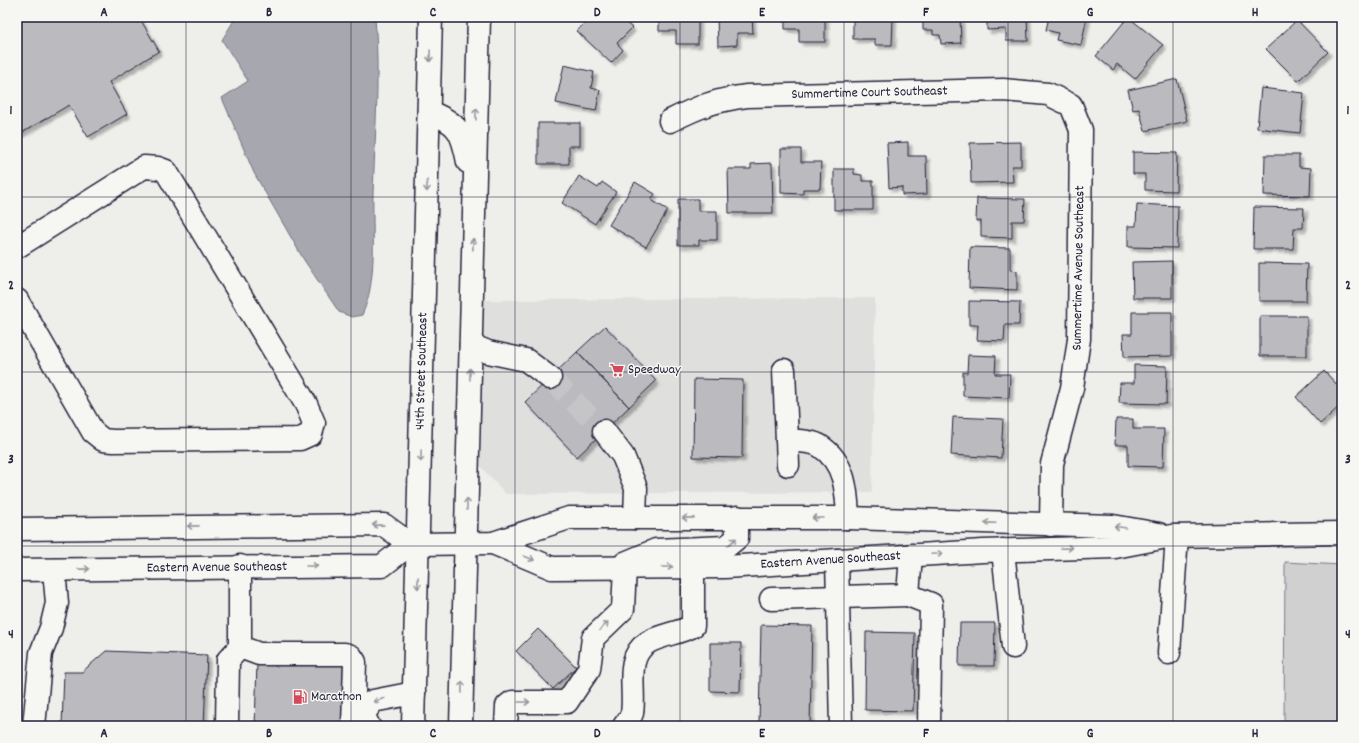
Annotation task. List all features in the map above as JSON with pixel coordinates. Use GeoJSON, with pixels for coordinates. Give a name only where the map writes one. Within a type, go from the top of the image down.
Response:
{"type":"FeatureCollection","features":[{"type":"Feature","properties":{"kind":"street","name":"44th Street Southeast"},"geometry":{"type":"LineString","coordinates":[[413,726],[415,544],[431,17]]}},
{"type":"Feature","properties":{"kind":"street"},"geometry":{"type":"LineString","coordinates":[[461,726],[479,17]]}},
{"type":"Feature","properties":{"kind":"street","name":"Summertime Court Southeast"},"geometry":{"type":"LineString","coordinates":[[670,121],[702,105],[722,99],[747,96],[1003,90],[1048,94],[1071,105]]}},
{"type":"Feature","properties":{"kind":"street","name":"Summertime Avenue Southeast"},"geometry":{"type":"LineString","coordinates":[[1051,525],[1052,464],[1072,388],[1079,339],[1081,130],[1071,105]]}},
{"type":"Feature","properties":{"kind":"street"},"geometry":{"type":"LineString","coordinates":[[429,112],[447,119],[463,137],[474,194]]}},
{"type":"Feature","properties":{"kind":"street"},"geometry":{"type":"LineString","coordinates":[[17,247],[144,167],[158,168],[166,171],[306,404],[314,423],[311,434],[300,439],[103,440],[93,432],[17,300]]}},
{"type":"Feature","properties":{"kind":"street"},"geometry":{"type":"LineString","coordinates":[[471,345],[488,352],[526,360],[550,378]]}},
{"type":"Feature","properties":{"kind":"street"},"geometry":{"type":"LineString","coordinates":[[784,370],[788,465]]}},
{"type":"Feature","properties":{"kind":"street"},"geometry":{"type":"LineString","coordinates":[[604,431],[623,456],[636,488],[635,518]]}},
{"type":"Feature","properties":{"kind":"street"},"geometry":{"type":"LineString","coordinates":[[787,440],[820,445],[838,463],[846,488],[848,518]]}},
{"type":"Feature","properties":{"kind":"street"},"geometry":{"type":"LineString","coordinates":[[506,726],[506,706],[512,702],[567,702],[589,669],[593,638],[623,609],[620,567],[656,550],[726,547],[737,538],[737,517]]}},
{"type":"Feature","properties":{"kind":"street","name":"Eastern Avenue Southeast"},"geometry":{"type":"LineString","coordinates":[[17,570],[240,566],[382,566],[415,544],[493,543],[569,518],[848,518],[1113,526],[1174,536]]}},
{"type":"Feature","properties":{"kind":"street"},"geometry":{"type":"LineString","coordinates":[[17,529],[384,525],[415,544]]}},
{"type":"Feature","properties":{"kind":"street"},"geometry":{"type":"LineString","coordinates":[[17,536],[62,528]]}},
{"type":"Feature","properties":{"kind":"street","name":"Eastern Avenue Southeast"},"geometry":{"type":"LineString","coordinates":[[493,543],[552,568],[693,567],[1002,550],[1115,547],[1174,536],[1342,532]]}},
{"type":"Feature","properties":{"kind":"street"},"geometry":{"type":"LineString","coordinates":[[1169,654],[1174,536]]}},
{"type":"Feature","properties":{"kind":"street"},"geometry":{"type":"LineString","coordinates":[[1002,550],[1013,647]]}},
{"type":"Feature","properties":{"kind":"street"},"geometry":{"type":"LineString","coordinates":[[908,595],[911,555]]}},
{"type":"Feature","properties":{"kind":"street"},"geometry":{"type":"LineString","coordinates":[[836,560],[839,597],[841,726]]}},
{"type":"Feature","properties":{"kind":"street"},"geometry":{"type":"LineString","coordinates":[[226,726],[228,660],[240,647],[240,566]]}},
{"type":"Feature","properties":{"kind":"street"},"geometry":{"type":"LineString","coordinates":[[624,726],[632,714],[633,663],[638,650],[649,642],[693,626],[693,567]]}},
{"type":"Feature","properties":{"kind":"street"},"geometry":{"type":"LineString","coordinates":[[34,726],[38,668],[41,653],[51,628],[57,604],[54,570]]}},
{"type":"Feature","properties":{"kind":"street"},"geometry":{"type":"LineString","coordinates":[[771,599],[908,595],[932,604],[929,726]]}},
{"type":"Feature","properties":{"kind":"street"},"geometry":{"type":"LineString","coordinates":[[240,647],[259,654],[345,654],[351,656],[355,662],[360,720]]}},
{"type":"Feature","properties":{"kind":"street"},"geometry":{"type":"LineString","coordinates":[[360,720],[374,701],[414,693]]}},
{"type":"Feature","properties":{"kind":"shaded area"},"geometry":{"type":"Polygon","coordinates":[[[236,17],[375,17],[377,83],[373,194],[373,256],[370,287],[367,302],[362,315],[352,317],[339,312],[304,260],[254,173],[222,98],[248,81],[222,40],[236,17]]]}},
{"type":"Feature","properties":{"kind":"shaded area"},"geometry":{"type":"Polygon","coordinates":[[[875,298],[872,492],[506,494],[480,466],[482,300],[875,298]]]}},
{"type":"Feature","properties":{"kind":"shaded area"},"geometry":{"type":"Polygon","coordinates":[[[1285,562],[1342,565],[1342,726],[1284,726],[1285,562]]]}},
{"type":"Feature","properties":{"kind":"building"},"geometry":{"type":"Polygon","coordinates":[[[17,17],[139,17],[159,51],[109,82],[127,114],[88,137],[69,105],[18,135],[17,17]]]}},
{"type":"Feature","properties":{"kind":"building"},"geometry":{"type":"Polygon","coordinates":[[[590,17],[620,17],[632,28],[617,43],[623,50],[611,63],[577,31],[590,17]]]}},
{"type":"Feature","properties":{"kind":"building"},"geometry":{"type":"Polygon","coordinates":[[[659,17],[698,17],[698,44],[676,44],[676,31],[659,31],[659,17]]]}},
{"type":"Feature","properties":{"kind":"building"},"geometry":{"type":"Polygon","coordinates":[[[717,17],[752,17],[753,33],[737,33],[737,45],[718,46],[717,17]]]}},
{"type":"Feature","properties":{"kind":"building"},"geometry":{"type":"Polygon","coordinates":[[[785,17],[825,17],[825,42],[799,42],[799,29],[785,29],[785,17]]]}},
{"type":"Feature","properties":{"kind":"building"},"geometry":{"type":"Polygon","coordinates":[[[853,17],[893,17],[892,45],[875,45],[875,39],[853,39],[853,17]]]}},
{"type":"Feature","properties":{"kind":"building"},"geometry":{"type":"Polygon","coordinates":[[[923,17],[960,17],[961,43],[941,44],[940,35],[933,35],[933,30],[923,30],[923,17]]]}},
{"type":"Feature","properties":{"kind":"building"},"geometry":{"type":"Polygon","coordinates":[[[987,17],[1027,17],[1028,41],[1006,41],[1006,29],[987,30],[987,17]]]}},
{"type":"Feature","properties":{"kind":"building"},"geometry":{"type":"Polygon","coordinates":[[[1049,17],[1087,17],[1081,45],[1056,40],[1058,33],[1046,30],[1049,17]]]}},
{"type":"Feature","properties":{"kind":"building"},"geometry":{"type":"Polygon","coordinates":[[[1128,17],[1163,45],[1135,79],[1117,64],[1113,70],[1096,56],[1128,17]]]}},
{"type":"Feature","properties":{"kind":"building"},"geometry":{"type":"Polygon","coordinates":[[[1297,20],[1328,52],[1298,81],[1266,49],[1297,20]]]}},
{"type":"Feature","properties":{"kind":"building"},"geometry":{"type":"Polygon","coordinates":[[[564,65],[594,72],[591,88],[600,90],[596,111],[556,103],[564,65]]]}},
{"type":"Feature","properties":{"kind":"building"},"geometry":{"type":"Polygon","coordinates":[[[1177,79],[1187,121],[1145,131],[1139,109],[1133,110],[1128,90],[1177,79]]]}},
{"type":"Feature","properties":{"kind":"building"},"geometry":{"type":"Polygon","coordinates":[[[1261,88],[1304,93],[1300,133],[1257,128],[1261,88]]]}},
{"type":"Feature","properties":{"kind":"building"},"geometry":{"type":"Polygon","coordinates":[[[538,123],[580,123],[580,146],[569,146],[569,164],[538,164],[538,123]]]}},
{"type":"Feature","properties":{"kind":"building"},"geometry":{"type":"Polygon","coordinates":[[[908,142],[908,156],[926,156],[927,194],[902,195],[902,187],[889,188],[887,143],[908,142]]]}},
{"type":"Feature","properties":{"kind":"building"},"geometry":{"type":"Polygon","coordinates":[[[1021,142],[1021,166],[1012,166],[1013,182],[971,183],[970,143],[1021,142]]]}},
{"type":"Feature","properties":{"kind":"building"},"geometry":{"type":"Polygon","coordinates":[[[781,149],[801,149],[801,162],[821,162],[820,189],[803,189],[803,194],[781,193],[781,149]]]}},
{"type":"Feature","properties":{"kind":"building"},"geometry":{"type":"Polygon","coordinates":[[[1133,152],[1177,153],[1176,191],[1145,190],[1145,174],[1133,174],[1133,152]]]}},
{"type":"Feature","properties":{"kind":"building"},"geometry":{"type":"Polygon","coordinates":[[[1265,155],[1299,155],[1299,167],[1311,168],[1310,196],[1264,195],[1265,155]]]}},
{"type":"Feature","properties":{"kind":"building"},"geometry":{"type":"Polygon","coordinates":[[[772,163],[773,213],[729,213],[728,169],[751,169],[751,164],[772,163]]]}},
{"type":"Feature","properties":{"kind":"building"},"geometry":{"type":"Polygon","coordinates":[[[834,169],[854,169],[854,174],[862,175],[862,181],[873,181],[873,210],[834,210],[834,169]]]}},
{"type":"Feature","properties":{"kind":"building"},"geometry":{"type":"Polygon","coordinates":[[[579,176],[598,188],[602,182],[616,192],[595,224],[562,203],[579,176]]]}},
{"type":"Feature","properties":{"kind":"building"},"geometry":{"type":"Polygon","coordinates":[[[635,182],[655,194],[651,200],[668,210],[646,247],[609,225],[635,182]]]}},
{"type":"Feature","properties":{"kind":"building"},"geometry":{"type":"Polygon","coordinates":[[[977,198],[1025,199],[1024,221],[1012,221],[1012,238],[981,237],[981,221],[976,221],[977,198]]]}},
{"type":"Feature","properties":{"kind":"building"},"geometry":{"type":"Polygon","coordinates":[[[678,199],[698,199],[698,211],[717,211],[717,240],[699,240],[699,245],[678,245],[678,199]]]}},
{"type":"Feature","properties":{"kind":"building"},"geometry":{"type":"Polygon","coordinates":[[[1137,204],[1178,206],[1177,248],[1128,247],[1128,226],[1136,226],[1137,204]]]}},
{"type":"Feature","properties":{"kind":"building"},"geometry":{"type":"Polygon","coordinates":[[[1254,207],[1304,208],[1303,228],[1294,228],[1293,249],[1253,249],[1254,207]]]}},
{"type":"Feature","properties":{"kind":"building"},"geometry":{"type":"Polygon","coordinates":[[[970,247],[1010,248],[1010,270],[1017,271],[1017,290],[969,288],[970,247]]]}},
{"type":"Feature","properties":{"kind":"building"},"geometry":{"type":"Polygon","coordinates":[[[1172,261],[1172,298],[1133,298],[1132,262],[1172,261]]]}},
{"type":"Feature","properties":{"kind":"building"},"geometry":{"type":"Polygon","coordinates":[[[1259,263],[1307,264],[1306,301],[1259,301],[1259,263]]]}},
{"type":"Feature","properties":{"kind":"building"},"geometry":{"type":"Polygon","coordinates":[[[969,301],[1020,302],[1019,325],[1005,325],[1004,341],[977,340],[978,325],[969,325],[969,301]]]}},
{"type":"Feature","properties":{"kind":"building"},"geometry":{"type":"Polygon","coordinates":[[[1132,312],[1172,312],[1172,356],[1124,357],[1123,334],[1132,334],[1132,312]]]}},
{"type":"Feature","properties":{"kind":"building"},"geometry":{"type":"Polygon","coordinates":[[[1260,316],[1307,316],[1307,356],[1260,356],[1260,316]]]}},
{"type":"Feature","properties":{"kind":"building"},"geometry":{"type":"Polygon","coordinates":[[[605,326],[656,381],[629,407],[577,352],[605,326]]]}},
{"type":"Feature","properties":{"kind":"building"},"geometry":{"type":"Polygon","coordinates":[[[577,352],[629,407],[577,457],[525,402],[577,352]]]}},
{"type":"Feature","properties":{"kind":"building"},"geometry":{"type":"Polygon","coordinates":[[[968,355],[996,356],[995,374],[1010,374],[1009,398],[963,396],[963,372],[967,373],[968,355]]]}},
{"type":"Feature","properties":{"kind":"building"},"geometry":{"type":"Polygon","coordinates":[[[1134,365],[1167,366],[1166,404],[1119,403],[1120,383],[1134,383],[1134,365]]]}},
{"type":"Feature","properties":{"kind":"building"},"geometry":{"type":"Polygon","coordinates":[[[1324,371],[1342,390],[1342,404],[1320,424],[1296,397],[1324,371]]]}},
{"type":"Feature","properties":{"kind":"building"},"geometry":{"type":"Polygon","coordinates":[[[694,379],[743,380],[742,458],[693,457],[694,379]]]}},
{"type":"Feature","properties":{"kind":"building"},"geometry":{"type":"Polygon","coordinates":[[[953,417],[1003,419],[1001,458],[951,455],[953,417]]]}},
{"type":"Feature","properties":{"kind":"building"},"geometry":{"type":"Polygon","coordinates":[[[1116,419],[1133,419],[1133,429],[1164,429],[1163,467],[1128,466],[1128,445],[1115,445],[1116,419]]]}},
{"type":"Feature","properties":{"kind":"building"},"geometry":{"type":"Polygon","coordinates":[[[960,623],[995,623],[994,666],[959,666],[960,623]]]}},
{"type":"Feature","properties":{"kind":"building"},"geometry":{"type":"Polygon","coordinates":[[[761,625],[812,626],[810,726],[759,726],[761,625]]]}},
{"type":"Feature","properties":{"kind":"building"},"geometry":{"type":"Polygon","coordinates":[[[538,629],[576,667],[553,689],[516,651],[538,629]]]}},
{"type":"Feature","properties":{"kind":"building"},"geometry":{"type":"Polygon","coordinates":[[[866,632],[915,633],[913,711],[865,710],[866,632]]]}},
{"type":"Feature","properties":{"kind":"building"},"geometry":{"type":"Polygon","coordinates":[[[710,643],[741,643],[740,692],[710,691],[710,643]]]}},
{"type":"Feature","properties":{"kind":"building"},"geometry":{"type":"Polygon","coordinates":[[[106,651],[207,655],[204,726],[62,726],[64,672],[82,672],[106,651]]]}},
{"type":"Feature","properties":{"kind":"building"},"geometry":{"type":"Polygon","coordinates":[[[257,663],[347,665],[345,726],[255,726],[257,663]]]}},
{"type":"Feature","properties":{"kind":"tunnel"},"geometry":{"type":"LineString","coordinates":[[550,378],[604,431]]}},
{"type":"Feature","properties":{"kind":"place","name":"Speedway"},"geometry":{"type":"Point","coordinates":[617,370]}},
{"type":"Feature","properties":{"kind":"place","name":"Marathon"},"geometry":{"type":"Point","coordinates":[300,697]}}]}
